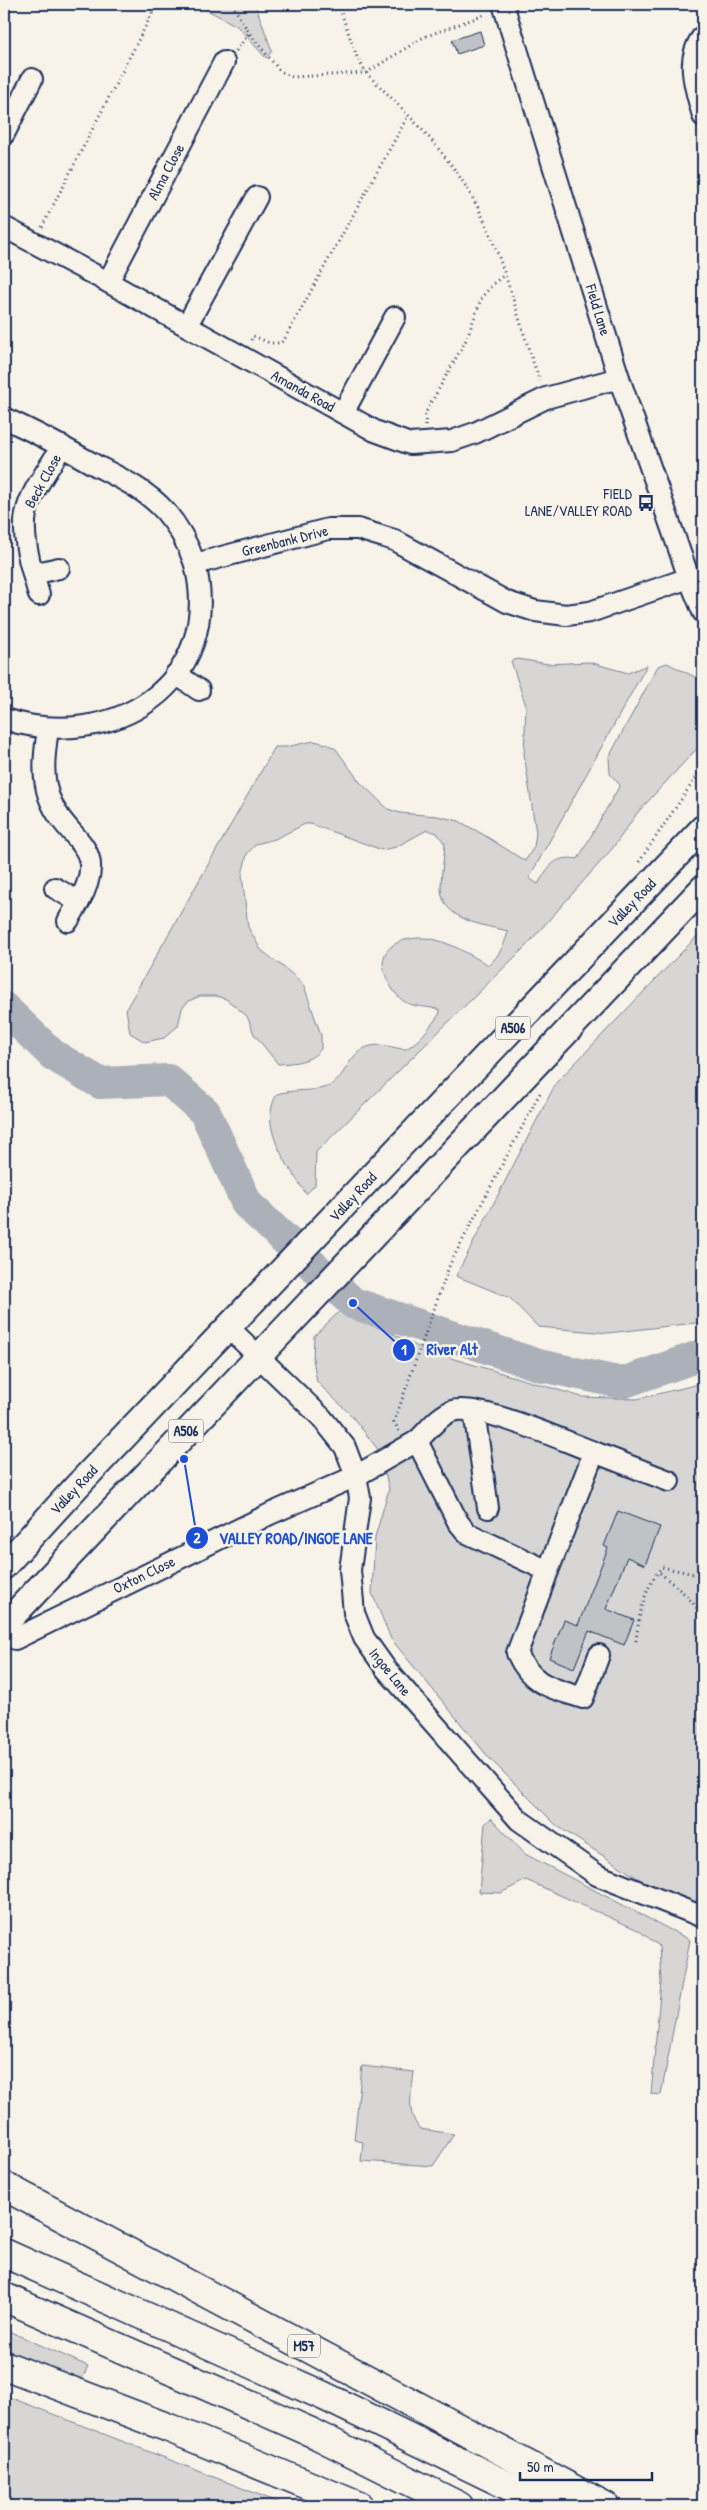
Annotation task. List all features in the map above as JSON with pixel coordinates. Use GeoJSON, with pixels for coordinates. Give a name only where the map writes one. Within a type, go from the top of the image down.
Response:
{"type":"FeatureCollection","features":[{"type":"Feature","properties":{"kind":"highway","name":"M57"},"geometry":{"type":"LineString","coordinates":[[4,2186],[605,2506]]}},
{"type":"Feature","properties":{"kind":"highway","name":"M57"},"geometry":{"type":"LineString","coordinates":[[4,2253],[326,2397],[550,2506]]}},
{"type":"Feature","properties":{"kind":"highway"},"geometry":{"type":"LineString","coordinates":[[4,2297],[313,2433],[459,2506]]}},
{"type":"Feature","properties":{"kind":"highway"},"geometry":{"type":"LineString","coordinates":[[4,2365],[169,2428],[360,2506]]}},
{"type":"Feature","properties":{"kind":"main road","name":"Valley Road"},"geometry":{"type":"LineString","coordinates":[[4,1566],[228,1327],[703,828]]}},
{"type":"Feature","properties":{"kind":"main road","name":"A506"},"geometry":{"type":"LineString","coordinates":[[9,1632],[258,1355],[703,888]]}},
{"type":"Feature","properties":{"kind":"street","name":"Field Lane"},"geometry":{"type":"LineString","coordinates":[[504,6],[620,378],[689,578],[703,612]]}},
{"type":"Feature","properties":{"kind":"street"},"geometry":{"type":"LineString","coordinates":[[703,36],[692,59],[693,80],[703,116]]}},
{"type":"Feature","properties":{"kind":"street","name":"Alma Close"},"geometry":{"type":"LineString","coordinates":[[108,282],[224,62]]}},
{"type":"Feature","properties":{"kind":"street"},"geometry":{"type":"LineString","coordinates":[[4,134],[32,79]]}},
{"type":"Feature","properties":{"kind":"street"},"geometry":{"type":"LineString","coordinates":[[187,325],[257,197]]}},
{"type":"Feature","properties":{"kind":"street","name":"Amanda Road"},"geometry":{"type":"LineString","coordinates":[[4,228],[187,325],[343,413],[398,441],[410,444],[452,441],[475,433],[546,398],[620,378]]}},
{"type":"Feature","properties":{"kind":"street"},"geometry":{"type":"LineString","coordinates":[[343,413],[395,318]]}},
{"type":"Feature","properties":{"kind":"street"},"geometry":{"type":"LineString","coordinates":[[4,418],[62,446],[127,482],[152,499],[174,522],[183,536],[195,564],[202,602],[200,622],[194,642],[176,674],[149,700],[125,714],[90,727],[48,728],[4,719]]}},
{"type":"Feature","properties":{"kind":"street","name":"Beck Close"},"geometry":{"type":"LineString","coordinates":[[39,595],[24,538],[25,514],[29,501],[62,446]]}},
{"type":"Feature","properties":{"kind":"street","name":"Greenbank Drive"},"geometry":{"type":"LineString","coordinates":[[195,564],[328,529],[358,529],[394,540],[507,602],[535,611],[566,615],[590,612],[689,578]]}},
{"type":"Feature","properties":{"kind":"street"},"geometry":{"type":"LineString","coordinates":[[33,574],[59,568]]}},
{"type":"Feature","properties":{"kind":"street"},"geometry":{"type":"LineString","coordinates":[[176,674],[199,690]]}},
{"type":"Feature","properties":{"kind":"street"},"geometry":{"type":"LineString","coordinates":[[48,728],[44,768],[48,795],[59,816],[80,841],[91,861],[90,880],[68,921]]}},
{"type":"Feature","properties":{"kind":"street"},"geometry":{"type":"LineString","coordinates":[[55,888],[79,902]]}},
{"type":"Feature","properties":{"kind":"street","name":"Ingoe Lane"},"geometry":{"type":"LineString","coordinates":[[228,1327],[328,1425],[345,1447],[356,1476],[360,1498],[350,1570],[354,1613],[364,1638],[386,1670],[519,1820],[597,1874],[703,1917]]}},
{"type":"Feature","properties":{"kind":"street"},"geometry":{"type":"LineString","coordinates":[[488,1508],[474,1411],[517,1424],[669,1481]]}},
{"type":"Feature","properties":{"kind":"street","name":"Oxton Close"},"geometry":{"type":"LineString","coordinates":[[9,1632],[356,1476],[412,1443],[450,1412],[474,1411]]}},
{"type":"Feature","properties":{"kind":"street"},"geometry":{"type":"LineString","coordinates":[[412,1443],[458,1522],[467,1533],[548,1571]]}},
{"type":"Feature","properties":{"kind":"street"},"geometry":{"type":"LineString","coordinates":[[594,1452],[517,1653],[532,1678],[544,1686],[583,1698],[599,1655]]}},
{"type":"Feature","properties":{"kind":"path"},"geometry":{"type":"LineString","coordinates":[[33,242],[157,4]]}},
{"type":"Feature","properties":{"kind":"path"},"geometry":{"type":"LineString","coordinates":[[232,4],[249,33],[280,71],[292,77],[366,73],[424,37],[504,6]]}},
{"type":"Feature","properties":{"kind":"path"},"geometry":{"type":"LineString","coordinates":[[338,4],[366,73],[408,116],[456,172],[480,210],[546,398]]}},
{"type":"Feature","properties":{"kind":"path"},"geometry":{"type":"LineString","coordinates":[[241,356],[254,336],[270,343],[281,343],[285,338],[408,116]]}},
{"type":"Feature","properties":{"kind":"path"},"geometry":{"type":"LineString","coordinates":[[429,444],[425,424],[426,412],[466,340],[482,297],[504,275]]}},
{"type":"Feature","properties":{"kind":"path"},"geometry":{"type":"LineString","coordinates":[[412,1443],[394,1422],[450,1264],[542,1088]]}},
{"type":"Feature","properties":{"kind":"path"},"geometry":{"type":"LineString","coordinates":[[636,1641],[638,1619],[648,1588],[651,1580],[662,1567],[703,1576]]}},
{"type":"Feature","properties":{"kind":"path"},"geometry":{"type":"LineString","coordinates":[[660,1574],[686,1595],[703,1615]]}},
{"type":"Feature","properties":{"kind":"shaded area"},"geometry":{"type":"Polygon","coordinates":[[[196,4],[255,4],[272,51],[266,58],[237,26],[196,4]]]}},
{"type":"Feature","properties":{"kind":"shaded area"},"geometry":{"type":"Polygon","coordinates":[[[518,659],[548,664],[589,662],[628,673],[647,665],[529,878],[538,884],[553,863],[563,859],[578,859],[620,785],[610,774],[609,757],[658,666],[667,663],[703,681],[703,742],[638,812],[612,849],[525,947],[316,1152],[315,1185],[306,1194],[284,1159],[273,1133],[272,1107],[277,1094],[315,1090],[333,1084],[339,1079],[357,1054],[371,1046],[380,1045],[406,1049],[421,1037],[440,1013],[440,1010],[407,1003],[394,992],[384,972],[383,963],[389,948],[404,940],[414,938],[434,939],[458,948],[489,965],[499,954],[505,941],[508,931],[466,920],[448,907],[443,898],[441,887],[445,844],[437,833],[427,830],[396,847],[382,850],[311,824],[305,824],[275,839],[256,844],[247,854],[242,875],[248,927],[261,950],[296,977],[304,986],[321,1035],[321,1049],[312,1057],[296,1062],[278,1064],[254,1034],[247,1016],[226,999],[216,996],[200,996],[189,1001],[182,1008],[178,1026],[164,1038],[145,1042],[130,1033],[126,1009],[275,747],[286,747],[314,741],[327,744],[336,749],[359,781],[388,809],[400,813],[437,816],[459,821],[525,861],[534,847],[536,833],[524,754],[526,706],[511,661],[518,659]]]}},
{"type":"Feature","properties":{"kind":"shaded area"},"geometry":{"type":"Polygon","coordinates":[[[703,930],[703,1322],[608,1333],[538,1327],[510,1298],[456,1276],[556,1083],[703,930]]]}},
{"type":"Feature","properties":{"kind":"shaded area"},"geometry":{"type":"Polygon","coordinates":[[[343,1308],[424,1350],[582,1397],[637,1399],[703,1383],[703,1905],[653,1888],[557,1826],[490,1759],[391,1639],[372,1593],[375,1537],[389,1489],[380,1452],[351,1415],[317,1382],[313,1359],[314,1336],[343,1308]]]}},
{"type":"Feature","properties":{"kind":"shaded area"},"geometry":{"type":"Polygon","coordinates":[[[491,1818],[525,1854],[690,1940],[661,2095],[651,2094],[661,1982],[659,1946],[638,1930],[526,1880],[501,1893],[479,1892],[485,1824],[491,1818]]]}},
{"type":"Feature","properties":{"kind":"shaded area"},"geometry":{"type":"Polygon","coordinates":[[[362,2066],[414,2072],[411,2109],[415,2122],[420,2129],[454,2134],[433,2166],[361,2161],[363,2142],[354,2140],[362,2066]]]}},
{"type":"Feature","properties":{"kind":"shaded area"},"geometry":{"type":"Polygon","coordinates":[[[4,2329],[88,2366],[81,2381],[4,2351],[4,2329]]]}},
{"type":"Feature","properties":{"kind":"shaded area"},"geometry":{"type":"Polygon","coordinates":[[[4,2395],[288,2506],[4,2506],[4,2395]]]}},
{"type":"Feature","properties":{"kind":"building"},"geometry":{"type":"Polygon","coordinates":[[[480,31],[484,45],[457,54],[452,40],[480,31]]]}},
{"type":"Feature","properties":{"kind":"building"},"geometry":{"type":"Polygon","coordinates":[[[618,1511],[660,1527],[645,1565],[627,1557],[606,1609],[634,1620],[624,1645],[589,1631],[574,1668],[549,1658],[564,1620],[578,1625],[608,1548],[604,1546],[618,1511]]]}},
{"type":"Feature","properties":{"kind":"waterway"},"geometry":{"type":"LineString","coordinates":[[4,1008],[53,1055],[100,1083],[168,1080],[205,1112],[247,1204],[353,1303],[538,1365],[622,1383],[699,1356],[703,1358]]}},
{"type":"Feature","properties":{"kind":"waterway"},"geometry":{"type":"LineString","coordinates":[[4,1024],[12,1017]]}},
{"type":"Feature","properties":{"kind":"place","name":"FIELD LANE/VALLEY ROAD"},"geometry":{"type":"Point","coordinates":[646,503]}},
{"type":"Feature","properties":{"kind":"place","name":"River Alt"},"geometry":{"type":"Point","coordinates":[353,1303]}},
{"type":"Feature","properties":{"kind":"place","name":"VALLEY ROAD/INGOE LANE"},"geometry":{"type":"Point","coordinates":[184,1459]}}]}
